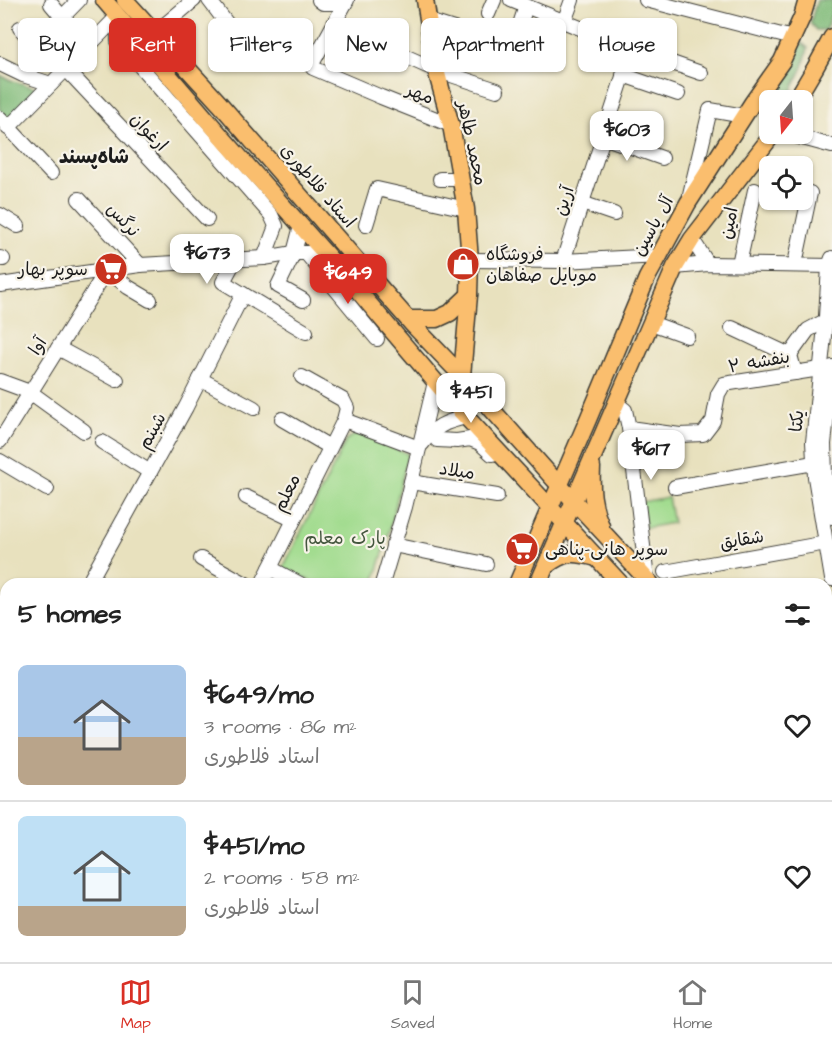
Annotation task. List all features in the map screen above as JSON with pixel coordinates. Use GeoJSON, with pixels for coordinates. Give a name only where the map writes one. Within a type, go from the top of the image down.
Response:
{"type":"FeatureCollection","features":[{"type":"Feature","properties":{"kind":"main road","name":"استاد فلاطوری"},"geometry":{"type":"LineString","coordinates":[[104,0],[122,8],[135,18]]}},
{"type":"Feature","properties":{"kind":"main road","name":"محمد طاهر"},"geometry":{"type":"LineString","coordinates":[[425,0],[428,18]]}},
{"type":"Feature","properties":{"kind":"main road","name":"آل یاسین"},"geometry":{"type":"LineString","coordinates":[[534,542],[647,278],[688,203],[782,61],[793,39],[807,0]]}},
{"type":"Feature","properties":{"kind":"main road"},"geometry":{"type":"LineString","coordinates":[[802,90],[832,37]]}},
{"type":"Feature","properties":{"kind":"main road","name":"استاد فلاطوری"},"geometry":{"type":"LineString","coordinates":[[167,72],[466,417],[615,578]]}},
{"type":"Feature","properties":{"kind":"main road","name":"استاد فلاطوری"},"geometry":{"type":"LineString","coordinates":[[191,72],[408,319],[646,578]]}},
{"type":"Feature","properties":{"kind":"main road","name":"محمد طاهر"},"geometry":{"type":"LineString","coordinates":[[437,72],[451,125],[466,209],[470,295],[462,376]]}},
{"type":"Feature","properties":{"kind":"main road"},"geometry":{"type":"LineString","coordinates":[[540,578],[675,267],[692,239],[766,144]]}},
{"type":"Feature","properties":{"kind":"main road"},"geometry":{"type":"LineString","coordinates":[[408,319],[437,319],[450,314],[470,295]]}},
{"type":"Feature","properties":{"kind":"main road"},"geometry":{"type":"LineString","coordinates":[[589,417],[587,422],[592,430],[598,432],[606,426]]}},
{"type":"Feature","properties":{"kind":"main road"},"geometry":{"type":"LineString","coordinates":[[535,459],[558,461],[575,448]]}},
{"type":"Feature","properties":{"kind":"main road"},"geometry":{"type":"LineString","coordinates":[[592,460],[592,498],[605,535]]}},
{"type":"Feature","properties":{"kind":"main road"},"geometry":{"type":"LineString","coordinates":[[519,578],[534,542],[537,514],[530,486]]}},
{"type":"Feature","properties":{"kind":"main road"},"geometry":{"type":"LineString","coordinates":[[545,567],[555,558],[567,553],[580,553],[597,558]]}},
{"type":"Feature","properties":{"kind":"street"},"geometry":{"type":"LineString","coordinates":[[51,4],[62,17],[79,0]]}},
{"type":"Feature","properties":{"kind":"street"},"geometry":{"type":"LineString","coordinates":[[173,18],[194,0]]}},
{"type":"Feature","properties":{"kind":"street"},"geometry":{"type":"LineString","coordinates":[[209,0],[223,18]]}},
{"type":"Feature","properties":{"kind":"street"},"geometry":{"type":"LineString","coordinates":[[319,0],[323,3],[345,1]]}},
{"type":"Feature","properties":{"kind":"street"},"geometry":{"type":"LineString","coordinates":[[488,14],[494,0]]}},
{"type":"Feature","properties":{"kind":"street"},"geometry":{"type":"LineString","coordinates":[[565,18],[572,0]]}},
{"type":"Feature","properties":{"kind":"street"},"geometry":{"type":"LineString","coordinates":[[646,0],[793,39]]}},
{"type":"Feature","properties":{"kind":"street"},"geometry":{"type":"LineString","coordinates":[[313,62],[345,1]]}},
{"type":"Feature","properties":{"kind":"street"},"geometry":{"type":"LineString","coordinates":[[517,18],[519,2],[555,18]]}},
{"type":"Feature","properties":{"kind":"street"},"geometry":{"type":"LineString","coordinates":[[97,35],[122,8]]}},
{"type":"Feature","properties":{"kind":"street"},"geometry":{"type":"LineString","coordinates":[[122,8],[118,41],[271,215],[276,226],[264,258]]}},
{"type":"Feature","properties":{"kind":"street"},"geometry":{"type":"LineString","coordinates":[[0,64],[23,75],[51,84]]}},
{"type":"Feature","properties":{"kind":"street"},"geometry":{"type":"LineString","coordinates":[[677,65],[701,73]]}},
{"type":"Feature","properties":{"kind":"street","name":"مهر"},"geometry":{"type":"LineString","coordinates":[[313,68],[451,125]]}},
{"type":"Feature","properties":{"kind":"street"},"geometry":{"type":"LineString","coordinates":[[51,173],[4,123],[63,72]]}},
{"type":"Feature","properties":{"kind":"street","name":"ارغوان"},"geometry":{"type":"LineString","coordinates":[[69,72],[207,219]]}},
{"type":"Feature","properties":{"kind":"street"},"geometry":{"type":"LineString","coordinates":[[442,72],[497,90]]}},
{"type":"Feature","properties":{"kind":"street","name":"آرین"},"geometry":{"type":"LineString","coordinates":[[563,261],[624,72]]}},
{"type":"Feature","properties":{"kind":"street"},"geometry":{"type":"LineString","coordinates":[[623,75],[678,94]]}},
{"type":"Feature","properties":{"kind":"street"},"geometry":{"type":"LineString","coordinates":[[688,203],[710,110],[744,116]]}},
{"type":"Feature","properties":{"kind":"street"},"geometry":{"type":"LineString","coordinates":[[603,137],[662,158]]}},
{"type":"Feature","properties":{"kind":"street"},"geometry":{"type":"LineString","coordinates":[[813,141],[832,146]]}},
{"type":"Feature","properties":{"kind":"street"},"geometry":{"type":"LineString","coordinates":[[440,179],[460,179]]}},
{"type":"Feature","properties":{"kind":"street"},"geometry":{"type":"LineString","coordinates":[[366,225],[377,189],[466,209]]}},
{"type":"Feature","properties":{"kind":"street","name":"امین"},"geometry":{"type":"LineString","coordinates":[[739,264],[755,190]]}},
{"type":"Feature","properties":{"kind":"street","name":"نرگس"},"geometry":{"type":"LineString","coordinates":[[79,199],[140,266]]}},
{"type":"Feature","properties":{"kind":"street"},"geometry":{"type":"LineString","coordinates":[[582,203],[614,214]]}},
{"type":"Feature","properties":{"kind":"street"},"geometry":{"type":"LineString","coordinates":[[795,264],[806,210]]}},
{"type":"Feature","properties":{"kind":"street"},"geometry":{"type":"LineString","coordinates":[[0,215],[18,225]]}},
{"type":"Feature","properties":{"kind":"street"},"geometry":{"type":"LineString","coordinates":[[302,226],[300,253],[278,286],[303,300]]}},
{"type":"Feature","properties":{"kind":"street"},"geometry":{"type":"LineString","coordinates":[[692,239],[708,264]]}},
{"type":"Feature","properties":{"kind":"street"},"geometry":{"type":"LineString","coordinates":[[300,253],[376,339]]}},
{"type":"Feature","properties":{"kind":"street"},"geometry":{"type":"LineString","coordinates":[[0,285],[140,266],[325,253]]}},
{"type":"Feature","properties":{"kind":"street"},"geometry":{"type":"LineString","coordinates":[[470,260],[563,261],[660,256]]}},
{"type":"Feature","properties":{"kind":"street"},"geometry":{"type":"LineString","coordinates":[[627,259],[647,278]]}},
{"type":"Feature","properties":{"kind":"street"},"geometry":{"type":"LineString","coordinates":[[235,260],[223,282],[306,332]]}},
{"type":"Feature","properties":{"kind":"street"},"geometry":{"type":"LineString","coordinates":[[675,267],[708,264],[831,263]]}},
{"type":"Feature","properties":{"kind":"street","name":"یکتا"},"geometry":{"type":"LineString","coordinates":[[831,263],[826,368],[828,444],[825,476],[830,488],[832,518]]}},
{"type":"Feature","properties":{"kind":"street"},"geometry":{"type":"LineString","coordinates":[[107,270],[128,287],[150,300]]}},
{"type":"Feature","properties":{"kind":"street","name":"آوا"},"geometry":{"type":"LineString","coordinates":[[0,441],[107,270]]}},
{"type":"Feature","properties":{"kind":"street","name":"شبنم"},"geometry":{"type":"LineString","coordinates":[[91,578],[200,379],[243,294]]}},
{"type":"Feature","properties":{"kind":"street"},"geometry":{"type":"LineString","coordinates":[[790,355],[808,330],[828,318]]}},
{"type":"Feature","properties":{"kind":"street"},"geometry":{"type":"LineString","coordinates":[[651,323],[687,336]]}},
{"type":"Feature","properties":{"kind":"street"},"geometry":{"type":"LineString","coordinates":[[732,328],[790,355],[795,373]]}},
{"type":"Feature","properties":{"kind":"street"},"geometry":{"type":"LineString","coordinates":[[58,348],[117,380]]}},
{"type":"Feature","properties":{"kind":"street","name":"یکتا"},"geometry":{"type":"LineString","coordinates":[[826,368],[813,442],[815,477],[832,578]]}},
{"type":"Feature","properties":{"kind":"street","name":"بنفشه ۲"},"geometry":{"type":"LineString","coordinates":[[629,428],[680,435],[703,434],[713,421],[718,394],[724,384],[826,368]]}},
{"type":"Feature","properties":{"kind":"street"},"geometry":{"type":"LineString","coordinates":[[302,377],[343,400],[347,408],[344,420],[419,448]]}},
{"type":"Feature","properties":{"kind":"street"},"geometry":{"type":"LineString","coordinates":[[200,379],[254,408]]}},
{"type":"Feature","properties":{"kind":"street"},"geometry":{"type":"LineString","coordinates":[[0,381],[30,392],[84,431]]}},
{"type":"Feature","properties":{"kind":"street"},"geometry":{"type":"LineString","coordinates":[[384,578],[411,482],[435,382]]}},
{"type":"Feature","properties":{"kind":"street"},"geometry":{"type":"LineString","coordinates":[[616,403],[625,410],[629,428],[649,578]]}},
{"type":"Feature","properties":{"kind":"street"},"geometry":{"type":"LineString","coordinates":[[419,448],[438,426],[466,417]]}},
{"type":"Feature","properties":{"kind":"street"},"geometry":{"type":"LineString","coordinates":[[282,419],[330,447]]}},
{"type":"Feature","properties":{"kind":"street","name":"معلم"},"geometry":{"type":"LineString","coordinates":[[264,578],[344,420]]}},
{"type":"Feature","properties":{"kind":"street"},"geometry":{"type":"LineString","coordinates":[[437,440],[470,439],[480,443],[495,456],[502,455]]}},
{"type":"Feature","properties":{"kind":"street"},"geometry":{"type":"LineString","coordinates":[[102,442],[150,472]]}},
{"type":"Feature","properties":{"kind":"street"},"geometry":{"type":"LineString","coordinates":[[0,461],[47,489]]}},
{"type":"Feature","properties":{"kind":"street"},"geometry":{"type":"LineString","coordinates":[[675,487],[814,463]]}},
{"type":"Feature","properties":{"kind":"street","name":"میلاد"},"geometry":{"type":"LineString","coordinates":[[411,482],[497,496]]}},
{"type":"Feature","properties":{"kind":"street"},"geometry":{"type":"LineString","coordinates":[[246,496],[294,520]]}},
{"type":"Feature","properties":{"kind":"street","name":"شقایق"},"geometry":{"type":"LineString","coordinates":[[664,572],[826,543]]}},
{"type":"Feature","properties":{"kind":"street"},"geometry":{"type":"LineString","coordinates":[[393,546],[486,564]]}},
{"type":"Feature","properties":{"kind":"street"},"geometry":{"type":"LineString","coordinates":[[201,559],[235,578]]}},
{"type":"Feature","properties":{"kind":"street"},"geometry":{"type":"LineString","coordinates":[[270,568],[289,578]]}},
{"type":"Feature","properties":{"kind":"green space"},"geometry":{"type":"Polygon","coordinates":[[[817,0],[832,0],[831,16],[825,30],[816,30],[810,23],[817,0]]]}},
{"type":"Feature","properties":{"kind":"green space"},"geometry":{"type":"Polygon","coordinates":[[[802,43],[808,48],[803,67],[792,90],[772,90],[771,89],[795,45],[802,43]]]}},
{"type":"Feature","properties":{"kind":"green space"},"geometry":{"type":"Polygon","coordinates":[[[0,75],[35,88],[34,94],[13,116],[7,117],[0,112],[0,75]]]}},
{"type":"Feature","properties":{"kind":"green space","name":"پارک معلم"},"geometry":{"type":"Polygon","coordinates":[[[359,433],[408,454],[376,578],[304,578],[283,568],[347,439],[359,433]]]}},
{"type":"Feature","properties":{"kind":"green space"},"geometry":{"type":"Polygon","coordinates":[[[668,497],[673,523],[646,528],[641,502],[668,497]]]}},
{"type":"Feature","properties":{"kind":"place","name":"فروشگاه موبایل صفاهان"},"geometry":{"type":"Point","coordinates":[463,264]}},
{"type":"Feature","properties":{"kind":"place","name":"سوپر بهار"},"geometry":{"type":"Point","coordinates":[111,269]}},
{"type":"Feature","properties":{"kind":"place","name":"سوپر هانی-پناهی"},"geometry":{"type":"Point","coordinates":[522,549]}},
{"type":"Feature","properties":{"kind":"district","name":"شاه‌پسند"},"geometry":{"type":"Point","coordinates":[94,157]}}]}
